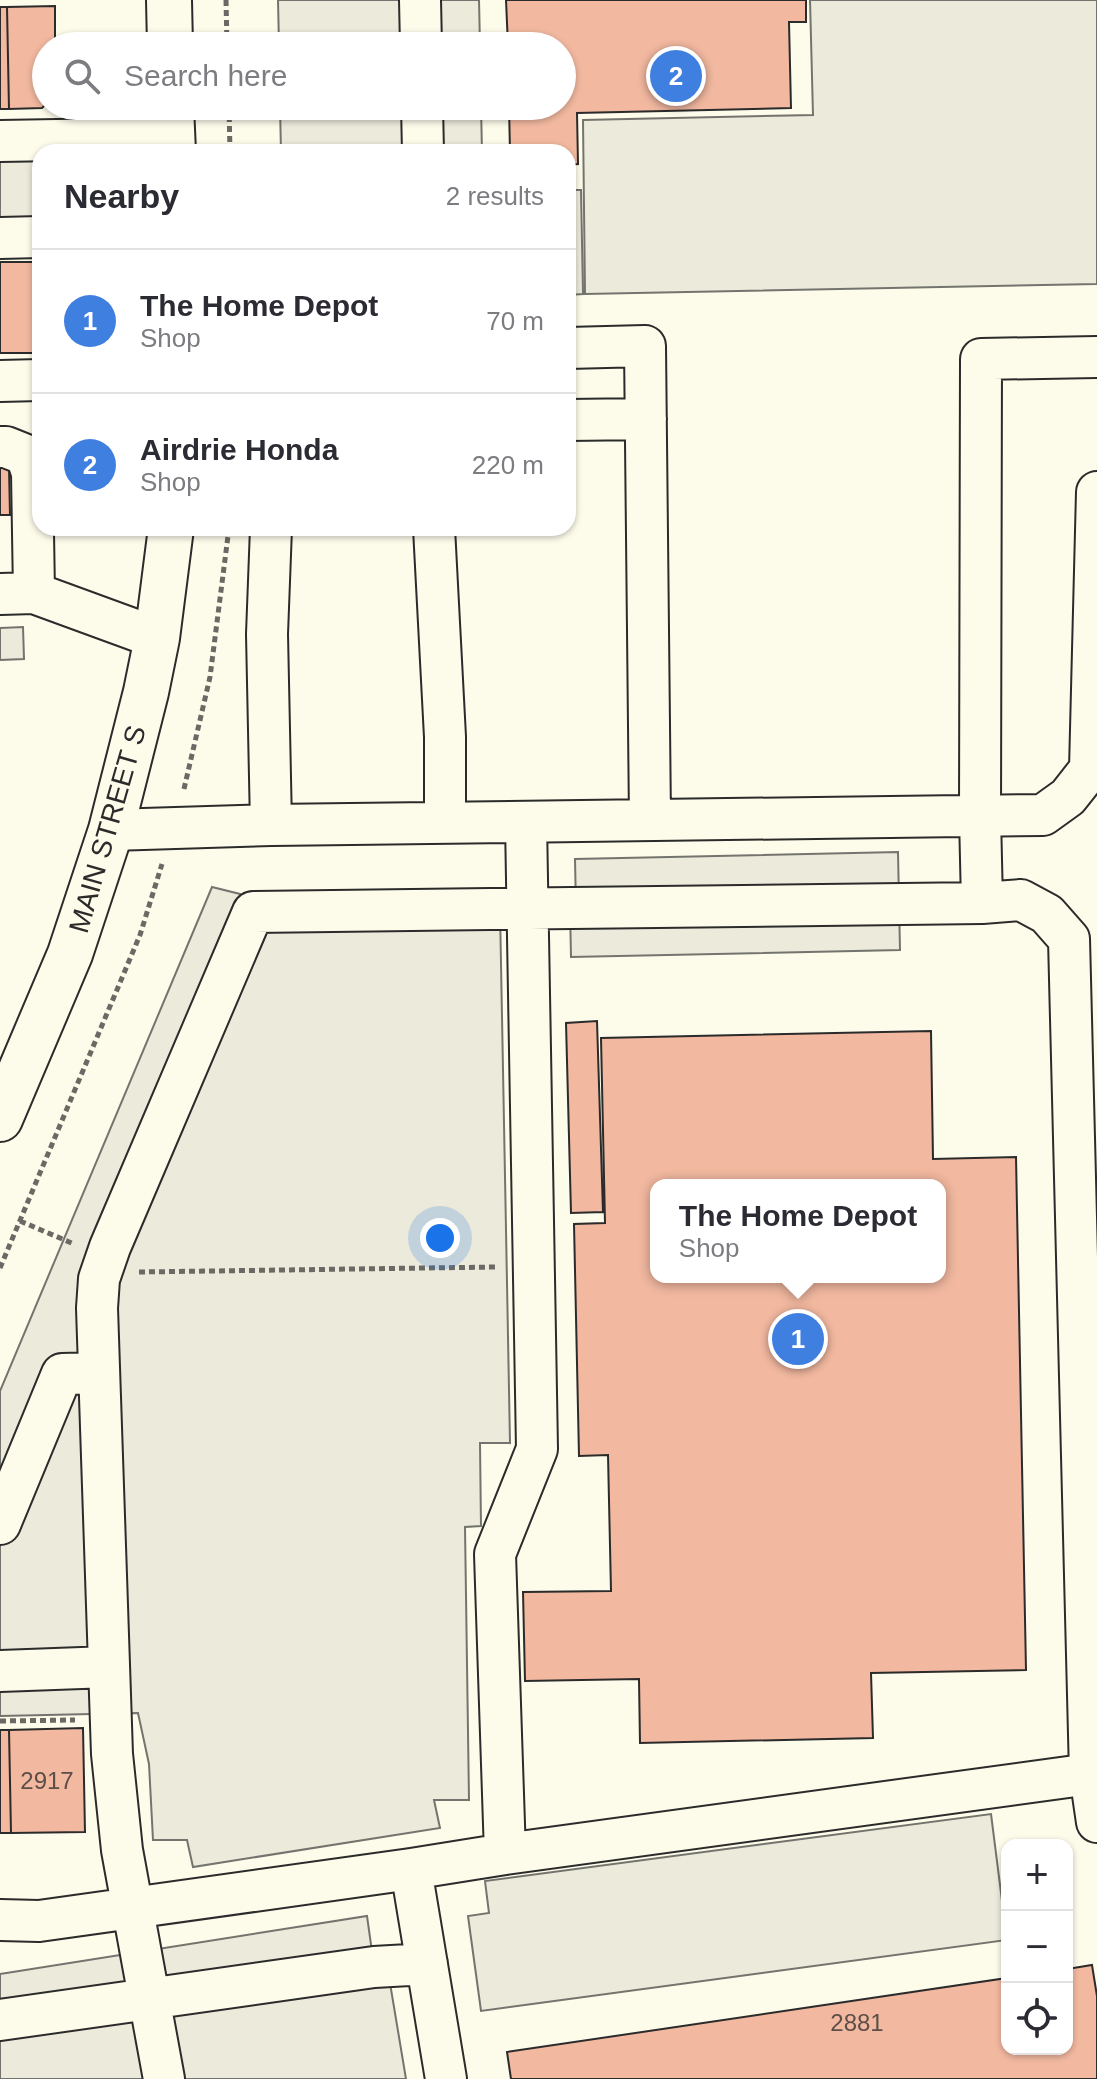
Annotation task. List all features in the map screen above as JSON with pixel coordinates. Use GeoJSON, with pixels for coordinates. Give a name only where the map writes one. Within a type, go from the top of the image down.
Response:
{"type":"FeatureCollection","features":[{"type":"Feature","properties":{"kind":"main road"},"geometry":{"type":"LineString","coordinates":[[169,0],[170,32]]}},
{"type":"Feature","properties":{"kind":"main road","name":"MAIN STREET S"},"geometry":{"type":"LineString","coordinates":[[0,1119],[70,954],[111,830],[157,638],[170,536]]}},
{"type":"Feature","properties":{"kind":"lane"},"geometry":{"type":"LineString","coordinates":[[420,0],[421,32]]}},
{"type":"Feature","properties":{"kind":"lane"},"geometry":{"type":"LineString","coordinates":[[422,120],[423,144]]}},
{"type":"Feature","properties":{"kind":"lane"},"geometry":{"type":"LineString","coordinates":[[0,141],[172,132]]}},
{"type":"Feature","properties":{"kind":"lane"},"geometry":{"type":"LineString","coordinates":[[0,238],[32,237]]}},
{"type":"Feature","properties":{"kind":"lane"},"geometry":{"type":"LineString","coordinates":[[576,348],[645,346],[650,820]]}},
{"type":"Feature","properties":{"kind":"lane"},"geometry":{"type":"LineString","coordinates":[[982,903],[981,359],[1097,357]]}},
{"type":"Feature","properties":{"kind":"lane"},"geometry":{"type":"LineString","coordinates":[[0,381],[32,380]]}},
{"type":"Feature","properties":{"kind":"lane"},"geometry":{"type":"LineString","coordinates":[[576,420],[646,419]]}},
{"type":"Feature","properties":{"kind":"lane"},"geometry":{"type":"LineString","coordinates":[[0,447],[26,455],[32,473],[17,593],[157,638]]}},
{"type":"Feature","properties":{"kind":"lane"},"geometry":{"type":"LineString","coordinates":[[111,830],[271,825],[1043,815],[1068,797],[1090,769],[1097,492]]}},
{"type":"Feature","properties":{"kind":"lane"},"geometry":{"type":"LineString","coordinates":[[271,536],[267,634],[271,825]]}},
{"type":"Feature","properties":{"kind":"lane"},"geometry":{"type":"LineString","coordinates":[[434,536],[445,737],[445,823]]}},
{"type":"Feature","properties":{"kind":"lane"},"geometry":{"type":"LineString","coordinates":[[505,1854],[495,1554],[537,1449],[526,822]]}},
{"type":"Feature","properties":{"kind":"lane"},"geometry":{"type":"LineString","coordinates":[[164,2079],[122,1850],[112,1754],[97,1308],[99,1279],[253,912],[1021,900],[1047,914],[1069,939],[1090,1774],[1097,1822]]}},
{"type":"Feature","properties":{"kind":"lane"},"geometry":{"type":"LineString","coordinates":[[0,1524],[62,1374],[99,1373]]}},
{"type":"Feature","properties":{"kind":"lane"},"geometry":{"type":"LineString","coordinates":[[0,1671],[109,1667]]}},
{"type":"Feature","properties":{"kind":"lane"},"geometry":{"type":"LineString","coordinates":[[0,1934],[19,1920],[132,1908],[1090,1774]]}},
{"type":"Feature","properties":{"kind":"lane"},"geometry":{"type":"LineString","coordinates":[[411,1869],[446,2079]]}},
{"type":"Feature","properties":{"kind":"lane"},"geometry":{"type":"LineString","coordinates":[[0,2020],[374,1967],[427,1964]]}},
{"type":"Feature","properties":{"kind":"path"},"geometry":{"type":"LineString","coordinates":[[226,0],[227,32]]}},
{"type":"Feature","properties":{"kind":"path"},"geometry":{"type":"LineString","coordinates":[[229,120],[230,144]]}},
{"type":"Feature","properties":{"kind":"path"},"geometry":{"type":"LineString","coordinates":[[0,1268],[140,935],[174,827],[210,677],[228,536]]}},
{"type":"Feature","properties":{"kind":"path"},"geometry":{"type":"LineString","coordinates":[[139,1272],[534,1266]]}},
{"type":"Feature","properties":{"kind":"path"},"geometry":{"type":"LineString","coordinates":[[0,1721],[111,1719]]}},
{"type":"Feature","properties":{"kind":"shaded area"},"geometry":{"type":"Polygon","coordinates":[[[278,0],[479,0],[480,32],[279,32],[278,0]]]}},
{"type":"Feature","properties":{"kind":"shaded area"},"geometry":{"type":"Polygon","coordinates":[[[810,0],[1097,0],[1097,284],[585,294],[583,120],[813,115],[810,0]]]}},
{"type":"Feature","properties":{"kind":"shaded area"},"geometry":{"type":"Polygon","coordinates":[[[280,120],[481,120],[482,144],[281,144],[280,120]]]}},
{"type":"Feature","properties":{"kind":"shaded area"},"geometry":{"type":"Polygon","coordinates":[[[0,140],[32,150],[32,240],[0,241],[0,140]]]}},
{"type":"Feature","properties":{"kind":"shaded area"},"geometry":{"type":"Polygon","coordinates":[[[576,190],[581,190],[583,294],[576,294],[576,190]]]}},
{"type":"Feature","properties":{"kind":"shaded area"},"geometry":{"type":"Polygon","coordinates":[[[23,627],[24,659],[0,660],[0,628],[23,627]]]}},
{"type":"Feature","properties":{"kind":"shaded area"},"geometry":{"type":"Polygon","coordinates":[[[898,852],[900,950],[571,957],[570,909],[576,908],[575,859],[898,852]]]}},
{"type":"Feature","properties":{"kind":"shaded area"},"geometry":{"type":"Polygon","coordinates":[[[212,887],[240,894],[253,912],[500,910],[510,1443],[480,1443],[481,1526],[465,1527],[469,1800],[434,1800],[440,1828],[193,1867],[187,1840],[153,1840],[149,1764],[138,1713],[0,1716],[0,1391],[212,887]]]}},
{"type":"Feature","properties":{"kind":"shaded area"},"geometry":{"type":"Polygon","coordinates":[[[991,1814],[1001,1893],[1001,1941],[481,2011],[468,1916],[489,1913],[485,1881],[991,1814]]]}},
{"type":"Feature","properties":{"kind":"shaded area"},"geometry":{"type":"Polygon","coordinates":[[[367,1916],[374,1966],[387,1965],[406,2079],[0,2079],[0,1974],[367,1916]]]}},
{"type":"Feature","properties":{"kind":"building"},"geometry":{"type":"Polygon","coordinates":[[[506,0],[806,0],[806,22],[789,22],[791,108],[577,113],[578,164],[576,144],[510,144],[509,120],[576,120],[576,32],[507,32],[506,0]]]}},
{"type":"Feature","properties":{"kind":"building"},"geometry":{"type":"Polygon","coordinates":[[[55,6],[55,32],[32,32],[32,108],[9,109],[7,7],[55,6]]]}},
{"type":"Feature","properties":{"kind":"building"},"geometry":{"type":"Polygon","coordinates":[[[0,7],[7,7],[9,109],[0,109],[0,7]]]}},
{"type":"Feature","properties":{"kind":"building"},"geometry":{"type":"Polygon","coordinates":[[[0,262],[32,262],[32,353],[0,353],[0,262]]]}},
{"type":"Feature","properties":{"kind":"building"},"geometry":{"type":"Polygon","coordinates":[[[0,467],[9,467],[10,515],[0,515],[0,467]]]}},
{"type":"Feature","properties":{"kind":"building"},"geometry":{"type":"Polygon","coordinates":[[[597,1021],[603,1212],[571,1213],[566,1023],[597,1021]]]}},
{"type":"Feature","properties":{"kind":"building"},"geometry":{"type":"Polygon","coordinates":[[[931,1031],[933,1159],[1016,1157],[1026,1670],[871,1673],[873,1738],[640,1743],[639,1679],[525,1681],[523,1592],[611,1591],[608,1455],[579,1456],[574,1224],[605,1223],[601,1038],[931,1031]]]}},
{"type":"Feature","properties":{"kind":"building"},"geometry":{"type":"Polygon","coordinates":[[[83,1728],[85,1832],[11,1833],[9,1730],[83,1728]]]}},
{"type":"Feature","properties":{"kind":"building"},"geometry":{"type":"Polygon","coordinates":[[[0,1730],[9,1730],[11,1833],[0,1833],[0,1730]]]}},
{"type":"Feature","properties":{"kind":"building"},"geometry":{"type":"Polygon","coordinates":[[[1092,1965],[1097,1996],[1097,2079],[511,2079],[507,2052],[1001,1979],[1001,2055],[1073,2055],[1073,1968],[1092,1965]]]}},
{"type":"Feature","properties":{"kind":"place","name":"Airdrie Honda"},"geometry":{"type":"Point","coordinates":[676,76]}},
{"type":"Feature","properties":{"kind":"place","name":"The Home Depot"},"geometry":{"type":"Point","coordinates":[798,1339]}}]}
